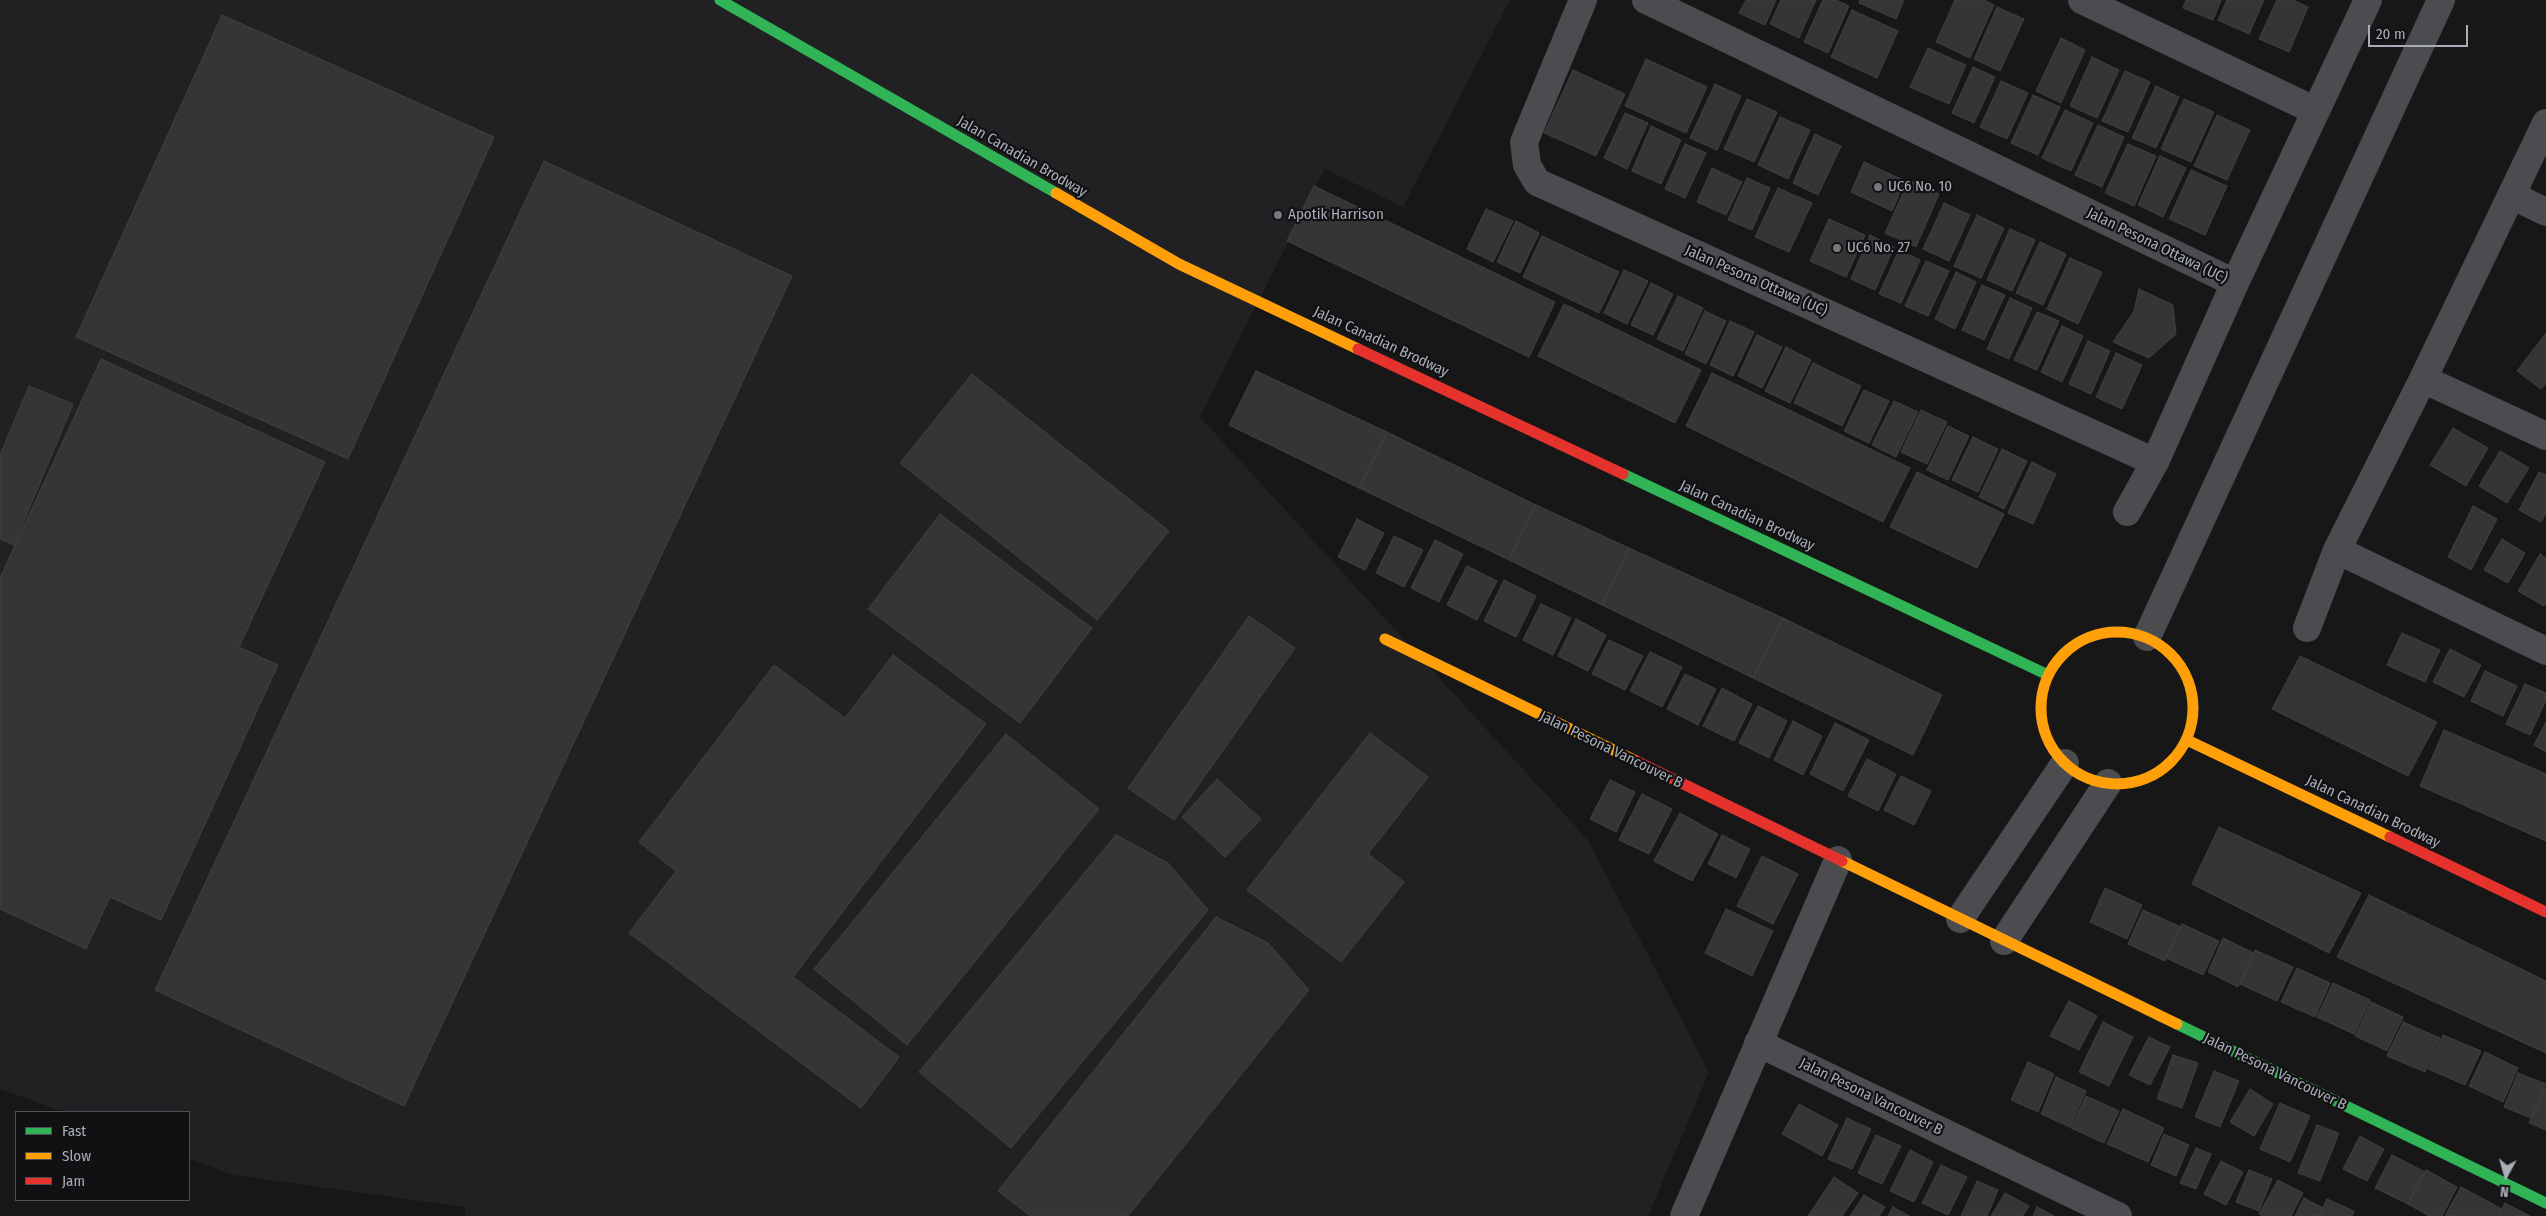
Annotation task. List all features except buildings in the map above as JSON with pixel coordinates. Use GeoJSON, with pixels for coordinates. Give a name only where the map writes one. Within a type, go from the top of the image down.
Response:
{"type":"FeatureCollection","features":[{"type":"Feature","properties":{"kind":"street","name":"Jalan Canadian Brodway"},"geometry":{"type":"LineString","coordinates":[[720,0],[1179,264],[2048,675]]}},
{"type":"Feature","properties":{"kind":"street","name":"Jalan Pesona Ottawa (UC)"},"geometry":{"type":"LineString","coordinates":[[1583,0],[1524,142],[1526,165],[1537,182],[2155,462]]}},
{"type":"Feature","properties":{"kind":"street","name":"Jalan Pesona Ottawa (UC)"},"geometry":{"type":"LineString","coordinates":[[1646,0],[2235,284]]}},
{"type":"Feature","properties":{"kind":"street"},"geometry":{"type":"LineString","coordinates":[[2082,0],[2316,111]]}},
{"type":"Feature","properties":{"kind":"street"},"geometry":{"type":"LineString","coordinates":[[2127,512],[2155,462],[2235,284],[2368,0]]}},
{"type":"Feature","properties":{"kind":"street"},"geometry":{"type":"LineString","coordinates":[[2147,637],[2441,0]]}},
{"type":"Feature","properties":{"kind":"street"},"geometry":{"type":"LineString","coordinates":[[2307,628],[2337,550],[2513,196],[2546,123]]}},
{"type":"Feature","properties":{"kind":"street"},"geometry":{"type":"LineString","coordinates":[[2513,196],[2546,212]]}},
{"type":"Feature","properties":{"kind":"street"},"geometry":{"type":"LineString","coordinates":[[2423,379],[2546,436]]}},
{"type":"Feature","properties":{"kind":"street"},"geometry":{"type":"LineString","coordinates":[[2337,550],[2546,651]]}},
{"type":"Feature","properties":{"kind":"street"},"geometry":{"type":"LineString","coordinates":[[2124,632],[2147,637],[2168,650],[2183,669],[2192,692],[2194,716],[2187,740],[2174,760],[2155,774],[2132,782],[2108,783],[2085,777],[2065,763],[2050,744],[2042,722],[2041,698],[2048,675],[2061,656],[2079,641],[2101,633],[2124,632]]}},
{"type":"Feature","properties":{"kind":"street","name":"Jalan Pesona Vancouver B"},"geometry":{"type":"LineString","coordinates":[[1385,639],[1960,920],[2546,1203]]}},
{"type":"Feature","properties":{"kind":"street","name":"Jalan Canadian Brodway"},"geometry":{"type":"LineString","coordinates":[[2187,740],[2546,912]]}},
{"type":"Feature","properties":{"kind":"street"},"geometry":{"type":"LineString","coordinates":[[1960,920],[2065,763]]}},
{"type":"Feature","properties":{"kind":"street"},"geometry":{"type":"LineString","coordinates":[[2004,941],[2108,783]]}},
{"type":"Feature","properties":{"kind":"street"},"geometry":{"type":"LineString","coordinates":[[1684,1216],[1838,860]]}},
{"type":"Feature","properties":{"kind":"street","name":"Jalan Pesona Vancouver B"},"geometry":{"type":"LineString","coordinates":[[1758,1043],[2118,1216]]}},
{"type":"Feature","properties":{"kind":"shaded area"},"geometry":{"type":"Polygon","coordinates":[[[0,0],[1510,0],[1403,207],[1325,169],[1200,417],[1588,840],[1709,1072],[1648,1216],[465,1216],[465,1207],[233,1175],[190,1159],[190,1111],[61,1111],[0,1089],[0,0]]]}},
{"type":"Feature","properties":{"kind":"traffic: fast"},"geometry":{"type":"LineString","coordinates":[[720,0],[1056,193]]}},
{"type":"Feature","properties":{"kind":"traffic: fast"},"geometry":{"type":"LineString","coordinates":[[1623,474],[2048,675]]}},
{"type":"Feature","properties":{"kind":"traffic: fast"},"geometry":{"type":"LineString","coordinates":[[2177,1024],[2546,1203]]}},
{"type":"Feature","properties":{"kind":"traffic: slow"},"geometry":{"type":"LineString","coordinates":[[1056,193],[1179,264],[1358,349]]}},
{"type":"Feature","properties":{"kind":"traffic: slow"},"geometry":{"type":"LineString","coordinates":[[2117,632],[2146,638],[2171,654],[2187,679],[2193,708],[2187,737],[2171,762],[2146,778],[2117,784],[2088,778],[2063,762],[2047,737],[2041,708],[2047,679],[2063,654],[2088,638],[2117,632]]}},
{"type":"Feature","properties":{"kind":"traffic: slow"},"geometry":{"type":"LineString","coordinates":[[1385,639],[1636,761]]}},
{"type":"Feature","properties":{"kind":"traffic: slow"},"geometry":{"type":"LineString","coordinates":[[2187,740],[2390,837]]}},
{"type":"Feature","properties":{"kind":"traffic: slow"},"geometry":{"type":"LineString","coordinates":[[1842,861],[2177,1024]]}},
{"type":"Feature","properties":{"kind":"traffic: jam"},"geometry":{"type":"LineString","coordinates":[[1358,349],[1623,474]]}},
{"type":"Feature","properties":{"kind":"traffic: jam"},"geometry":{"type":"LineString","coordinates":[[1636,761],[1842,861]]}},
{"type":"Feature","properties":{"kind":"traffic: jam"},"geometry":{"type":"LineString","coordinates":[[2390,837],[2546,912]]}},
{"type":"Feature","properties":{"kind":"place","name":"UC6 No. 10"},"geometry":{"type":"Point","coordinates":[1878,187]}},
{"type":"Feature","properties":{"kind":"place","name":"Apotik Harrison"},"geometry":{"type":"Point","coordinates":[1278,215]}},
{"type":"Feature","properties":{"kind":"place","name":"UC6 No. 27"},"geometry":{"type":"Point","coordinates":[1837,248]}}]}
